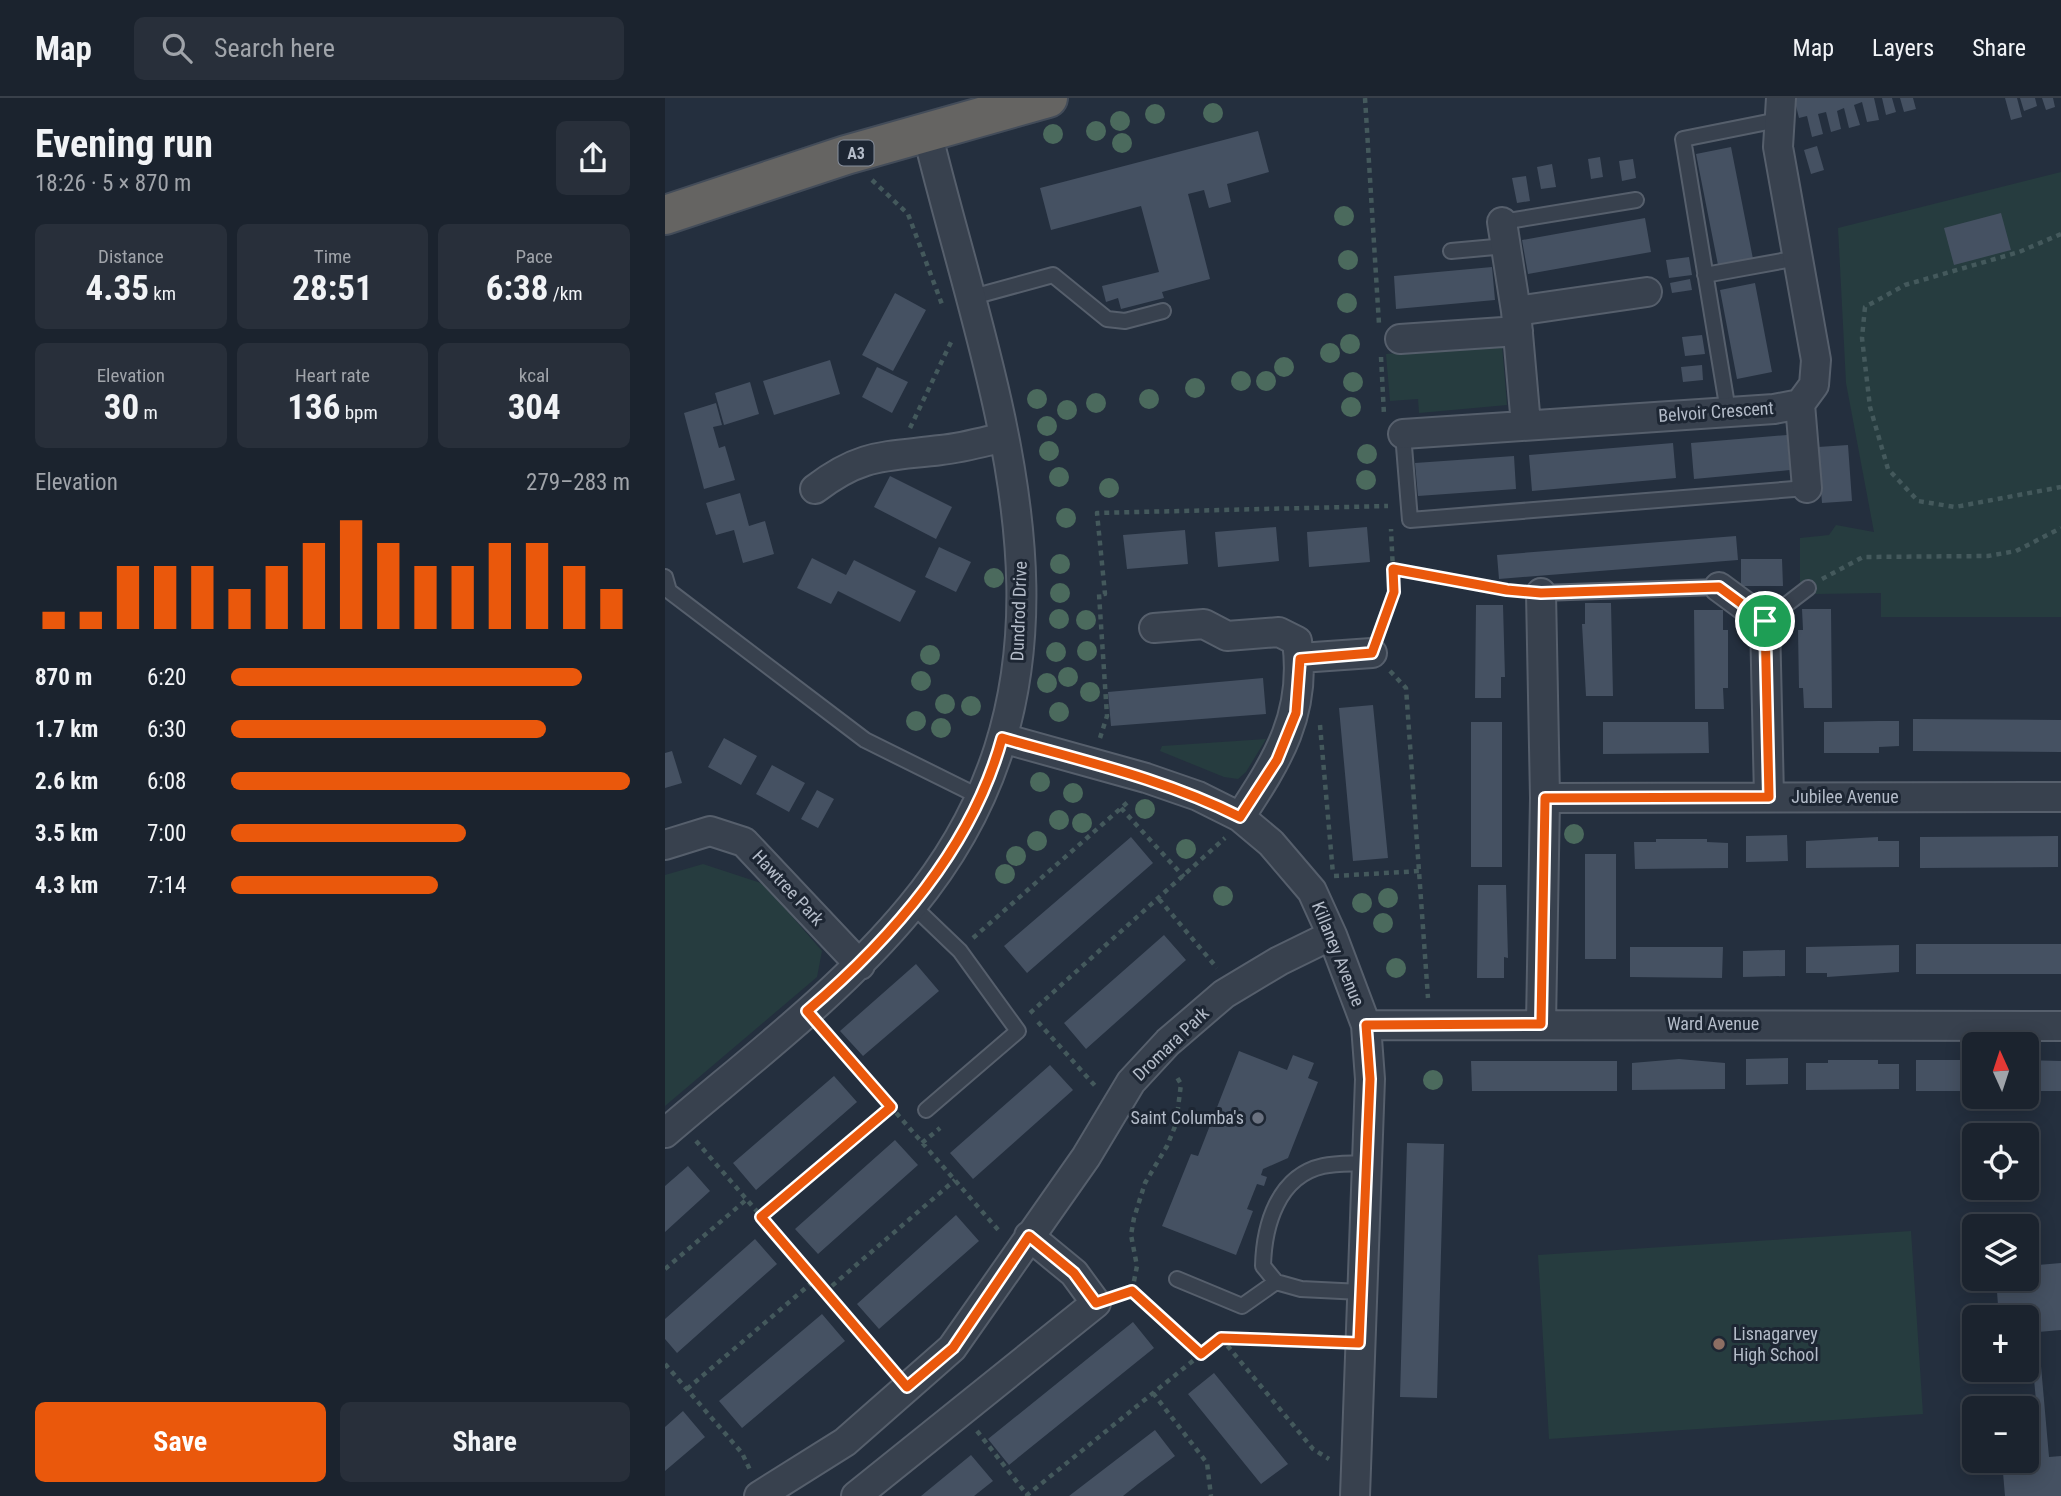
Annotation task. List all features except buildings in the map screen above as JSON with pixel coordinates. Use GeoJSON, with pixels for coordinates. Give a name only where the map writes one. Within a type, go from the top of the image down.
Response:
{"type":"FeatureCollection","features":[{"type":"Feature","properties":{"kind":"highway","name":"A3"},"geometry":{"type":"LineString","coordinates":[[665,215],[846,155],[1048,98]]}},
{"type":"Feature","properties":{"kind":"street"},"geometry":{"type":"LineString","coordinates":[[1779,109],[1778,147],[1816,360],[1814,385],[1800,404],[1807,488]]}},
{"type":"Feature","properties":{"kind":"street","name":"Dundrod Drive"},"geometry":{"type":"LineString","coordinates":[[672,1127],[860,965],[913,906],[982,798],[1002,738],[1020,644],[1023,569],[1015,488],[927,132]]}},
{"type":"Feature","properties":{"kind":"street"},"geometry":{"type":"LineString","coordinates":[[1504,234],[1517,321],[1526,425]]}},
{"type":"Feature","properties":{"kind":"street"},"geometry":{"type":"LineString","coordinates":[[1400,339],[1517,321],[1647,292]]}},
{"type":"Feature","properties":{"kind":"street","name":"Belvoir Crescent"},"geometry":{"type":"LineString","coordinates":[[1403,434],[1800,404]]}},
{"type":"Feature","properties":{"kind":"street"},"geometry":{"type":"LineString","coordinates":[[815,489],[843,467],[904,453],[943,450],[1004,437]]}},
{"type":"Feature","properties":{"kind":"street"},"geometry":{"type":"LineString","coordinates":[[1719,587],[1765,621],[1769,797]]}},
{"type":"Feature","properties":{"kind":"street"},"geometry":{"type":"LineString","coordinates":[[1541,593],[1545,798],[1541,1024]]}},
{"type":"Feature","properties":{"kind":"street"},"geometry":{"type":"LineString","coordinates":[[1154,628],[1203,624],[1227,636],[1279,632],[1297,641],[1300,659],[1296,713],[1277,760],[1240,817]]}},
{"type":"Feature","properties":{"kind":"street"},"geometry":{"type":"LineString","coordinates":[[1300,659],[1372,653]]}},
{"type":"Feature","properties":{"kind":"street","name":"Killaney Avenue"},"geometry":{"type":"LineString","coordinates":[[1002,738],[1146,778],[1198,796],[1240,817],[1323,883],[1332,935],[1366,1025],[1370,1079],[1355,1487]]}},
{"type":"Feature","properties":{"kind":"street","name":"Jubilee Avenue"},"geometry":{"type":"LineString","coordinates":[[1545,798],[2061,797]]}},
{"type":"Feature","properties":{"kind":"street","name":"Hawtree Park"},"geometry":{"type":"LineString","coordinates":[[665,845],[710,831],[744,842],[860,965]]}},
{"type":"Feature","properties":{"kind":"street","name":"Dromara Park"},"geometry":{"type":"LineString","coordinates":[[762,1495],[845,1442],[953,1348],[1086,1157],[1131,1082],[1160,1051],[1224,994],[1279,961],[1332,935]]}},
{"type":"Feature","properties":{"kind":"street","name":"Ward Avenue"},"geometry":{"type":"LineString","coordinates":[[1366,1025],[2061,1026]]}},
{"type":"Feature","properties":{"kind":"street"},"geometry":{"type":"LineString","coordinates":[[856,1496],[1096,1303],[1074,1273],[1029,1236]]}},
{"type":"Feature","properties":{"kind":"lane"},"geometry":{"type":"LineString","coordinates":[[1728,411],[1683,139],[1779,109]]}},
{"type":"Feature","properties":{"kind":"lane"},"geometry":{"type":"LineString","coordinates":[[1451,251],[1504,234],[1636,200]]}},
{"type":"Feature","properties":{"kind":"lane"},"geometry":{"type":"LineString","coordinates":[[1706,275],[1798,258]]}},
{"type":"Feature","properties":{"kind":"lane"},"geometry":{"type":"LineString","coordinates":[[969,298],[1053,275],[1107,319],[1125,321],[1164,311]]}},
{"type":"Feature","properties":{"kind":"lane"},"geometry":{"type":"LineString","coordinates":[[1403,434],[1410,520],[1807,488]]}},
{"type":"Feature","properties":{"kind":"lane"},"geometry":{"type":"LineString","coordinates":[[665,577],[670,591],[865,740],[982,798]]}},
{"type":"Feature","properties":{"kind":"lane"},"geometry":{"type":"LineString","coordinates":[[1541,593],[1719,587]]}},
{"type":"Feature","properties":{"kind":"lane"},"geometry":{"type":"LineString","coordinates":[[1765,621],[1808,588]]}},
{"type":"Feature","properties":{"kind":"lane"},"geometry":{"type":"LineString","coordinates":[[913,906],[960,951],[1019,1031],[926,1110]]}},
{"type":"Feature","properties":{"kind":"lane"},"geometry":{"type":"LineString","coordinates":[[1361,1292],[1301,1289],[1276,1282],[1263,1266],[1263,1240],[1272,1213],[1291,1181],[1324,1166],[1367,1163]]}},
{"type":"Feature","properties":{"kind":"lane"},"geometry":{"type":"LineString","coordinates":[[1177,1279],[1242,1306],[1276,1282]]}},
{"type":"Feature","properties":{"kind":"path"},"geometry":{"type":"LineString","coordinates":[[846,155],[908,214],[944,313]]}},
{"type":"Feature","properties":{"kind":"path"},"geometry":{"type":"LineString","coordinates":[[2061,234],[2019,252],[1919,280],[1895,290],[1865,307],[1862,338],[1870,407],[1888,469],[1918,501],[1955,507],[2061,487]]}},
{"type":"Feature","properties":{"kind":"path"},"geometry":{"type":"LineString","coordinates":[[904,453],[912,419],[954,337],[949,325]]}},
{"type":"Feature","properties":{"kind":"path"},"geometry":{"type":"LineString","coordinates":[[1107,716],[1099,594],[1105,594],[1097,513],[1389,506]]}},
{"type":"Feature","properties":{"kind":"path"},"geometry":{"type":"LineString","coordinates":[[1808,588],[1834,571],[1863,558],[1988,556],[2016,551],[2061,528]]}},
{"type":"Feature","properties":{"kind":"path"},"geometry":{"type":"LineString","coordinates":[[1430,1023],[1406,688],[1372,653],[1394,592],[1393,569],[1507,590],[1541,593]]}},
{"type":"Feature","properties":{"kind":"path"},"geometry":{"type":"LineString","coordinates":[[1319,712],[1323,883],[1420,871]]}},
{"type":"Feature","properties":{"kind":"path"},"geometry":{"type":"LineString","coordinates":[[960,951],[1121,808],[1136,794],[1146,778]]}},
{"type":"Feature","properties":{"kind":"path"},"geometry":{"type":"LineString","coordinates":[[1121,808],[1184,877]]}},
{"type":"Feature","properties":{"kind":"path"},"geometry":{"type":"LineString","coordinates":[[1030,1013],[1219,845],[1240,817]]}},
{"type":"Feature","properties":{"kind":"path"},"geometry":{"type":"LineString","coordinates":[[1159,899],[1209,957]]}},
{"type":"Feature","properties":{"kind":"path"},"geometry":{"type":"LineString","coordinates":[[1024,1006],[1088,1078]]}},
{"type":"Feature","properties":{"kind":"path"},"geometry":{"type":"LineString","coordinates":[[807,1011],[984,1214]]}},
{"type":"Feature","properties":{"kind":"path"},"geometry":{"type":"LineString","coordinates":[[1132,1291],[1137,1266],[1131,1235],[1135,1218],[1145,1183],[1167,1146],[1176,1124],[1181,1084],[1160,1051]]}},
{"type":"Feature","properties":{"kind":"path"},"geometry":{"type":"LineString","coordinates":[[761,1217],[891,1107]]}},
{"type":"Feature","properties":{"kind":"path"},"geometry":{"type":"LineString","coordinates":[[672,1127],[746,1199],[907,1387]]}},
{"type":"Feature","properties":{"kind":"path"},"geometry":{"type":"LineString","coordinates":[[826,1291],[955,1180]]}},
{"type":"Feature","properties":{"kind":"path"},"geometry":{"type":"LineString","coordinates":[[665,1269],[746,1199]]}},
{"type":"Feature","properties":{"kind":"path"},"geometry":{"type":"LineString","coordinates":[[687,1389],[815,1280]]}},
{"type":"Feature","properties":{"kind":"path"},"geometry":{"type":"LineString","coordinates":[[1096,1303],[1132,1291]]}},
{"type":"Feature","properties":{"kind":"path"},"geometry":{"type":"LineString","coordinates":[[1132,1291],[1201,1354]]}},
{"type":"Feature","properties":{"kind":"path"},"geometry":{"type":"LineString","coordinates":[[1221,1338],[1313,1449],[1355,1487]]}},
{"type":"Feature","properties":{"kind":"path"},"geometry":{"type":"LineString","coordinates":[[961,1412],[1027,1496],[1221,1338],[1359,1343]]}},
{"type":"Feature","properties":{"kind":"path"},"geometry":{"type":"LineString","coordinates":[[665,1363],[741,1453],[762,1495]]}},
{"type":"Feature","properties":{"kind":"path"},"geometry":{"type":"LineString","coordinates":[[665,1378],[672,1371]]}},
{"type":"Feature","properties":{"kind":"path"},"geometry":{"type":"LineString","coordinates":[[1153,1393],[1207,1463],[1211,1496]]}},
{"type":"Feature","properties":{"kind":"green space"},"geometry":{"type":"Polygon","coordinates":[[[2061,172],[2061,617],[1881,617],[1881,593],[1816,594],[1800,582],[1800,538],[1829,535],[1836,525],[1874,532],[1846,383],[1838,228],[2061,172]]]}},
{"type":"Feature","properties":{"kind":"green space"},"geometry":{"type":"Polygon","coordinates":[[[1502,345],[1507,405],[1419,413],[1418,399],[1390,401],[1386,354],[1502,345]]]}},
{"type":"Feature","properties":{"kind":"green space"},"geometry":{"type":"Polygon","coordinates":[[[1266,739],[1246,772],[1238,779],[1224,777],[1160,751],[1162,746],[1266,739]]]}},
{"type":"Feature","properties":{"kind":"green space"},"geometry":{"type":"Polygon","coordinates":[[[703,864],[764,884],[822,951],[817,977],[665,1106],[665,875],[703,864]]]}},
{"type":"Feature","properties":{"kind":"green space"},"geometry":{"type":"Polygon","coordinates":[[[1911,1231],[1923,1414],[1549,1439],[1538,1255],[1911,1231]]]}},
{"type":"Feature","properties":{"kind":"place","name":"Saint Columba's"},"geometry":{"type":"Point","coordinates":[1258,1118]}},
{"type":"Feature","properties":{"kind":"place","name":"Lisnagarvey High School"},"geometry":{"type":"Point","coordinates":[1719,1344]}},
{"type":"Feature","properties":{"kind":"route"},"geometry":{"type":"LineString","coordinates":[[1393,569],[1507,590],[1541,593],[1719,587],[1765,621],[1769,797],[1545,798],[1541,1024],[1366,1025],[1370,1079],[1359,1343],[1221,1338],[1201,1354],[1132,1291],[1096,1303],[1074,1273],[1029,1236],[953,1348],[907,1387],[761,1217],[891,1107],[807,1011],[860,965],[913,906],[982,798],[993,773],[1002,738],[1146,778],[1198,796],[1240,817],[1277,760],[1296,713],[1300,659],[1372,653],[1394,592],[1393,569]]}}]}
